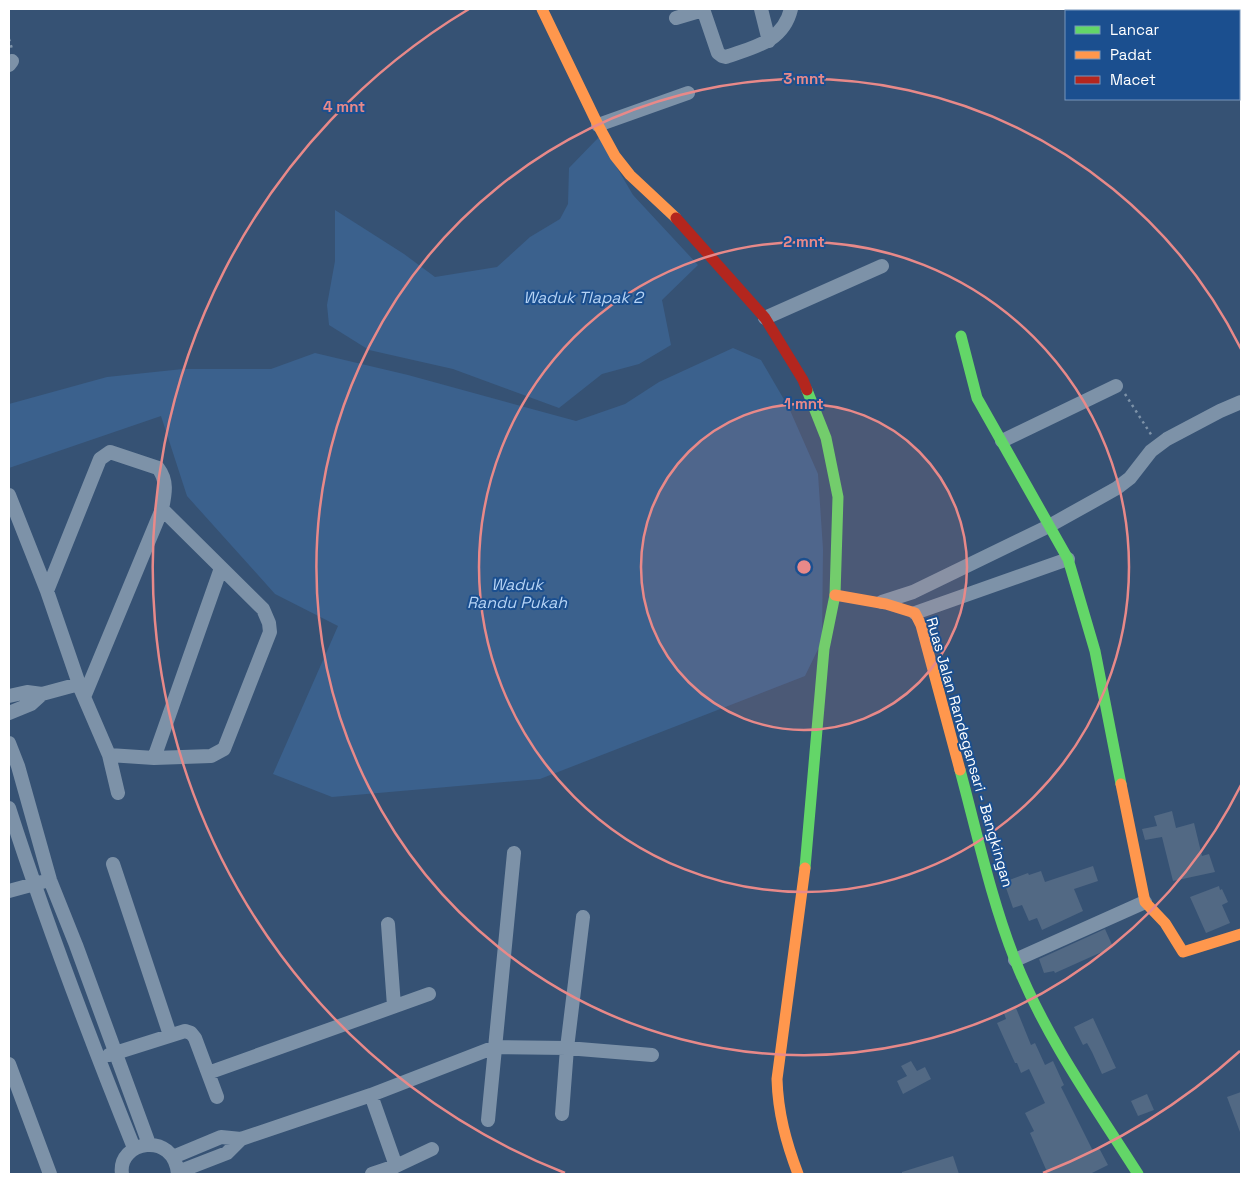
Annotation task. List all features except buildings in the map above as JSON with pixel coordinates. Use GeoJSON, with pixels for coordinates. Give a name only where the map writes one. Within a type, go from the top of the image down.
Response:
{"type":"FeatureCollection","features":[{"type":"Feature","properties":{"kind":"main road"},"geometry":{"type":"LineString","coordinates":[[542,9],[615,156],[630,175],[684,226],[765,318],[804,380],[826,438],[838,497],[836,595],[824,649],[806,854],[777,1079],[777,1103],[782,1128],[798,1174]]}},
{"type":"Feature","properties":{"kind":"main road"},"geometry":{"type":"LineString","coordinates":[[961,336],[977,398],[1068,559],[1095,651],[1145,902],[1165,923],[1184,952],[1241,934]]}},
{"type":"Feature","properties":{"kind":"main road","name":"Ruas Jalan Randegansari - Bangkingan"},"geometry":{"type":"LineString","coordinates":[[836,595],[882,602],[915,613],[921,625],[999,913],[1015,960],[1042,1018],[1071,1070],[1138,1174]]}},
{"type":"Feature","properties":{"kind":"street"},"geometry":{"type":"LineString","coordinates":[[676,18],[703,9],[718,53],[726,57],[770,41],[788,21],[791,9]]}},
{"type":"Feature","properties":{"kind":"street"},"geometry":{"type":"LineString","coordinates":[[761,9],[770,41]]}},
{"type":"Feature","properties":{"kind":"street"},"geometry":{"type":"LineString","coordinates":[[598,125],[688,93]]}},
{"type":"Feature","properties":{"kind":"street"},"geometry":{"type":"LineString","coordinates":[[765,318],[882,266]]}},
{"type":"Feature","properties":{"kind":"street"},"geometry":{"type":"LineString","coordinates":[[1002,441],[1116,386]]}},
{"type":"Feature","properties":{"kind":"street"},"geometry":{"type":"LineString","coordinates":[[882,602],[912,592],[1050,526],[1117,488],[1130,478],[1158,445],[1167,439],[1241,402]]}},
{"type":"Feature","properties":{"kind":"street"},"geometry":{"type":"LineString","coordinates":[[47,591],[100,458],[110,452],[158,468],[163,474],[166,484],[162,509],[82,691]]}},
{"type":"Feature","properties":{"kind":"street"},"geometry":{"type":"LineString","coordinates":[[9,495],[47,591],[82,691],[109,755],[118,793]]}},
{"type":"Feature","properties":{"kind":"street"},"geometry":{"type":"LineString","coordinates":[[109,755],[154,758],[211,756],[224,749],[270,632],[269,623],[263,609],[162,509]]}},
{"type":"Feature","properties":{"kind":"street"},"geometry":{"type":"LineString","coordinates":[[915,613],[1068,559]]}},
{"type":"Feature","properties":{"kind":"street"},"geometry":{"type":"LineString","coordinates":[[154,758],[222,568]]}},
{"type":"Feature","properties":{"kind":"street"},"geometry":{"type":"LineString","coordinates":[[9,696],[27,692],[42,694],[82,691]]}},
{"type":"Feature","properties":{"kind":"street"},"geometry":{"type":"LineString","coordinates":[[9,713],[31,704],[42,694]]}},
{"type":"Feature","properties":{"kind":"street"},"geometry":{"type":"LineString","coordinates":[[9,743],[18,766],[50,880],[149,1144]]}},
{"type":"Feature","properties":{"kind":"street"},"geometry":{"type":"LineString","coordinates":[[9,808],[34,884],[98,1058],[134,1148]]}},
{"type":"Feature","properties":{"kind":"street"},"geometry":{"type":"LineString","coordinates":[[488,1120],[514,853]]}},
{"type":"Feature","properties":{"kind":"street"},"geometry":{"type":"LineString","coordinates":[[113,864],[170,1035]]}},
{"type":"Feature","properties":{"kind":"street"},"geometry":{"type":"LineString","coordinates":[[9,891],[50,880]]}},
{"type":"Feature","properties":{"kind":"street"},"geometry":{"type":"LineString","coordinates":[[1015,960],[1145,902]]}},
{"type":"Feature","properties":{"kind":"street"},"geometry":{"type":"LineString","coordinates":[[562,1114],[567,1048],[583,917]]}},
{"type":"Feature","properties":{"kind":"street"},"geometry":{"type":"LineString","coordinates":[[388,924],[394,1006]]}},
{"type":"Feature","properties":{"kind":"street"},"geometry":{"type":"LineString","coordinates":[[208,1073],[429,994]]}},
{"type":"Feature","properties":{"kind":"street"},"geometry":{"type":"LineString","coordinates":[[98,1058],[185,1030],[191,1032],[195,1038],[217,1097]]}},
{"type":"Feature","properties":{"kind":"street"},"geometry":{"type":"LineString","coordinates":[[173,1156],[221,1137],[241,1139],[371,1095],[495,1046],[567,1048],[652,1055]]}},
{"type":"Feature","properties":{"kind":"street"},"geometry":{"type":"LineString","coordinates":[[9,1064],[12,1082],[50,1174]]}},
{"type":"Feature","properties":{"kind":"street"},"geometry":{"type":"LineString","coordinates":[[371,1095],[396,1166]]}},
{"type":"Feature","properties":{"kind":"street"},"geometry":{"type":"LineString","coordinates":[[122,1174],[125,1158],[134,1148],[149,1144],[163,1147],[173,1156],[178,1173],[227,1153],[241,1139]]}},
{"type":"Feature","properties":{"kind":"street"},"geometry":{"type":"LineString","coordinates":[[372,1174],[396,1166],[432,1149]]}},
{"type":"Feature","properties":{"kind":"path"},"geometry":{"type":"LineString","coordinates":[[1116,386],[1121,388],[1158,445]]}},
{"type":"Feature","properties":{"kind":"water","name":"Waduk Tlapak 2"},"geometry":{"type":"Polygon","coordinates":[[[599,137],[633,195],[698,265],[662,300],[671,345],[639,364],[602,374],[559,408],[453,369],[369,350],[329,325],[327,305],[335,261],[335,210],[404,254],[435,277],[497,267],[530,237],[560,219],[568,204],[569,168],[599,137]]]}},
{"type":"Feature","properties":{"kind":"water","name":"Waduk Randu Pukah"},"geometry":{"type":"Polygon","coordinates":[[[733,348],[761,360],[789,408],[818,474],[823,549],[822,641],[805,676],[540,779],[332,797],[273,774],[338,626],[275,594],[187,496],[161,416],[9,468],[9,404],[107,377],[183,369],[271,369],[315,353],[408,375],[576,421],[625,404],[659,382],[733,348]]]}},
{"type":"Feature","properties":{"kind":"traffic: fast"},"geometry":{"type":"LineString","coordinates":[[961,336],[977,398],[1068,559],[1095,651],[1121,784]]}},
{"type":"Feature","properties":{"kind":"traffic: fast"},"geometry":{"type":"LineString","coordinates":[[805,868],[824,649],[835,595],[838,497],[826,438],[807,390]]}},
{"type":"Feature","properties":{"kind":"traffic: fast"},"geometry":{"type":"LineString","coordinates":[[960,770],[1006,937],[1027,988],[1071,1070],[1138,1174]]}},
{"type":"Feature","properties":{"kind":"traffic: slow"},"geometry":{"type":"LineString","coordinates":[[542,9],[615,156],[630,175],[676,218]]}},
{"type":"Feature","properties":{"kind":"traffic: slow"},"geometry":{"type":"LineString","coordinates":[[835,595],[886,604],[915,613],[921,625],[960,770]]}},
{"type":"Feature","properties":{"kind":"traffic: slow"},"geometry":{"type":"LineString","coordinates":[[1121,784],[1145,902],[1165,923],[1183,952],[1241,934]]}},
{"type":"Feature","properties":{"kind":"traffic: slow"},"geometry":{"type":"LineString","coordinates":[[798,1174],[783,1127],[777,1079],[805,868]]}},
{"type":"Feature","properties":{"kind":"traffic: jam"},"geometry":{"type":"LineString","coordinates":[[676,218],[765,318],[803,380],[807,390]]}}]}
